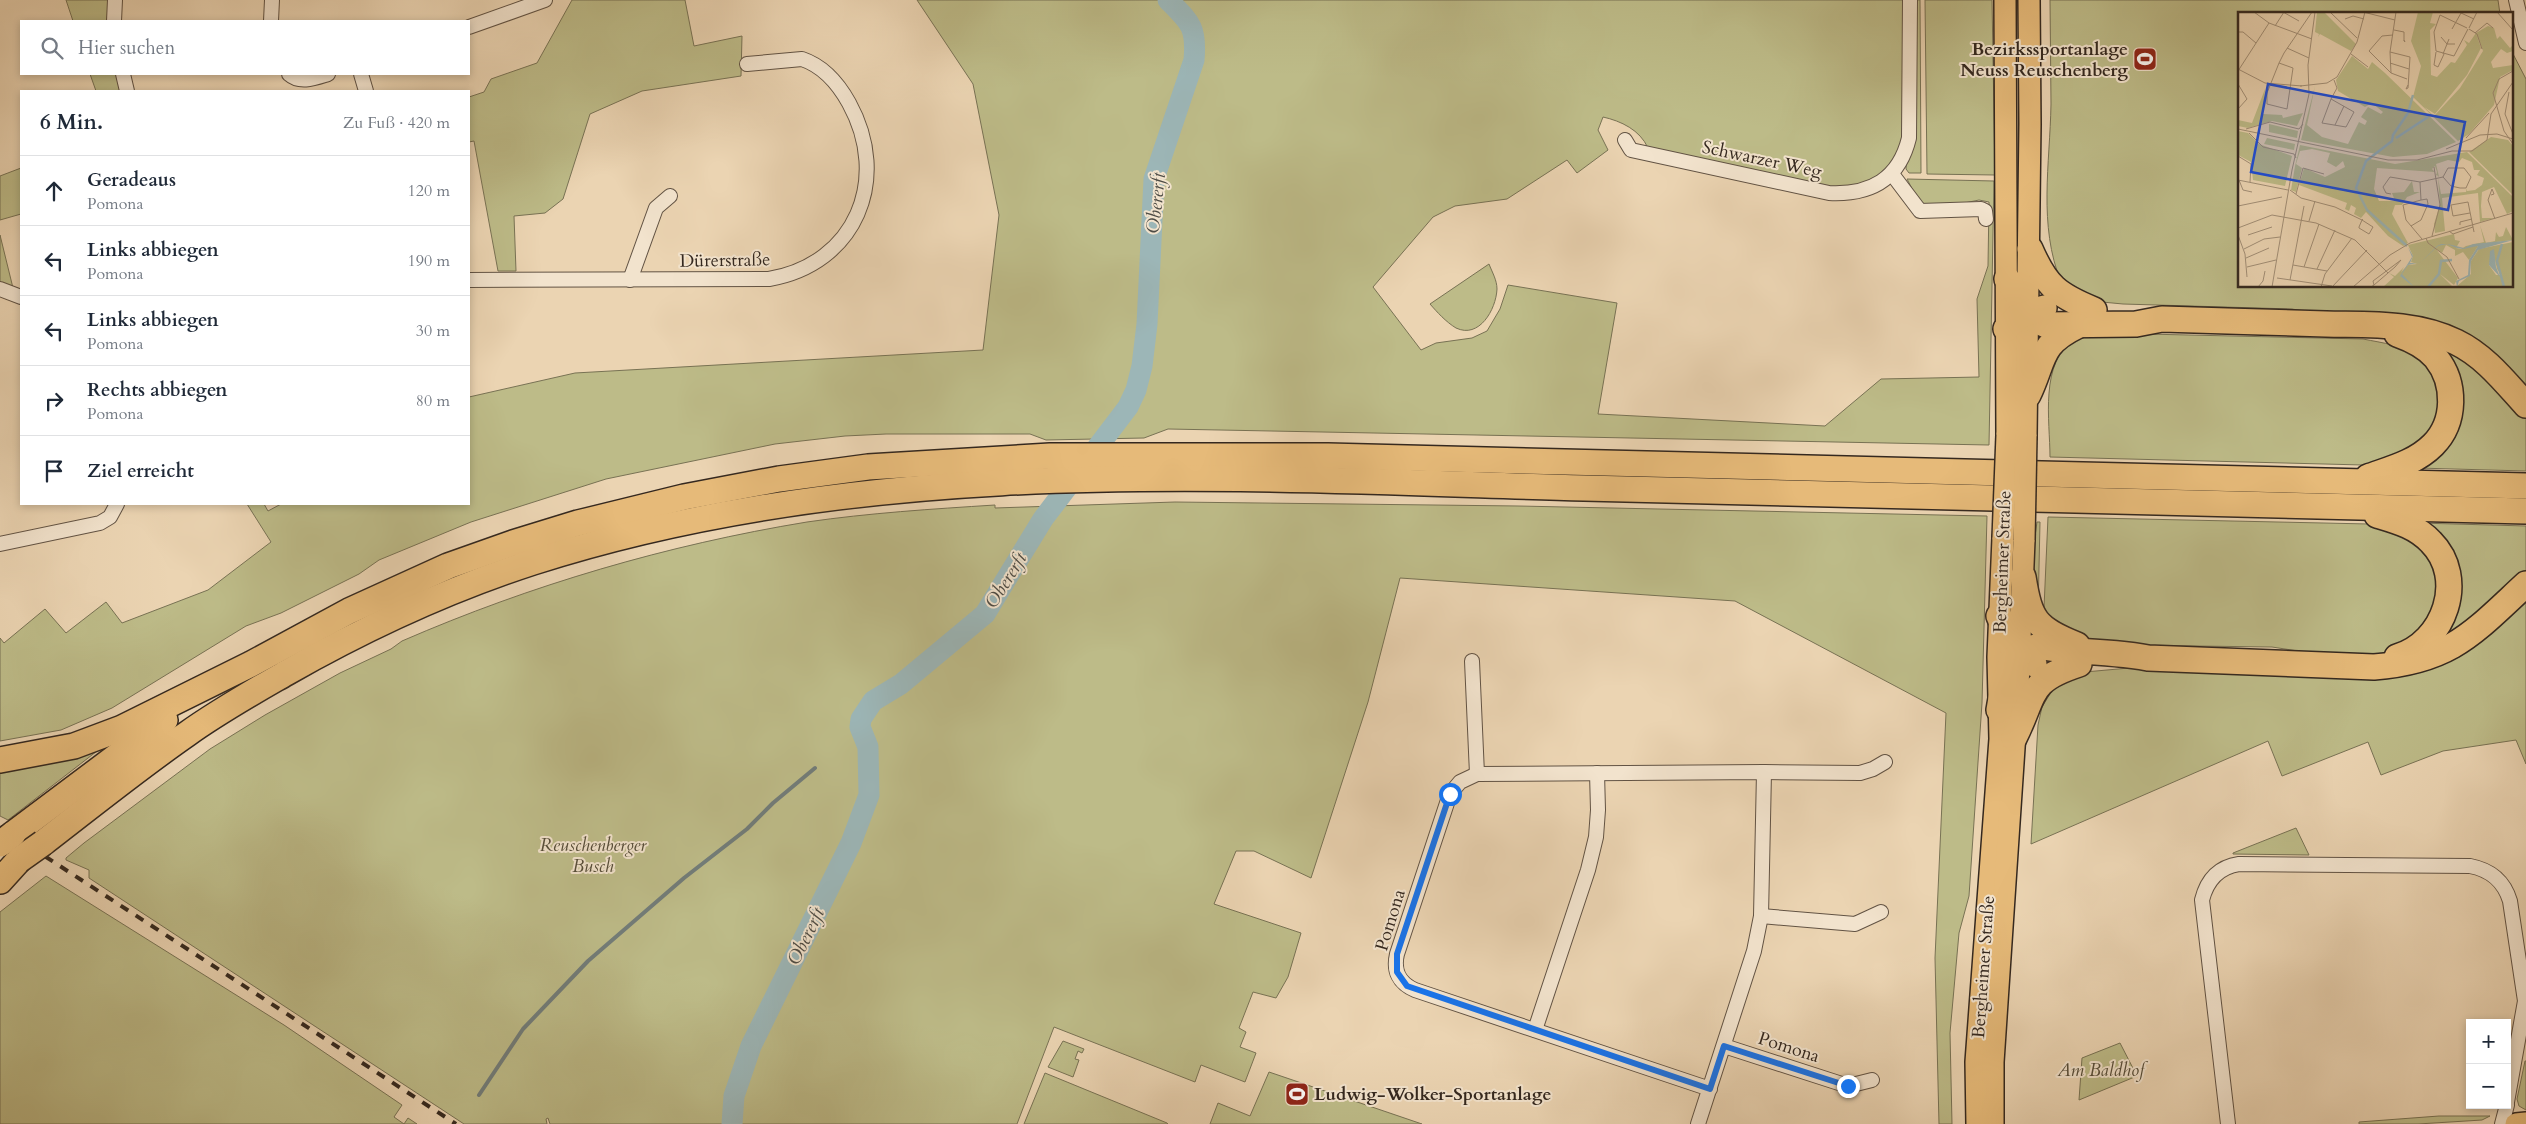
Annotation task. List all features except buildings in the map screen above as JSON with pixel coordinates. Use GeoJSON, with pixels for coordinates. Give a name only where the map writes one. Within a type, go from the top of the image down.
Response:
{"type":"FeatureCollection","features":[{"type":"Feature","properties":{"kind":"highway"},"geometry":{"type":"LineString","coordinates":[[2030,249],[2040,272],[2052,288],[2068,299],[2086,318]]}},
{"type":"Feature","properties":{"kind":"highway"},"geometry":{"type":"LineString","coordinates":[[2008,279],[2028,312]]}},
{"type":"Feature","properties":{"kind":"highway"},"geometry":{"type":"LineString","coordinates":[[2006,330],[2017,317],[2028,312],[2046,308],[2086,318],[2135,312],[2162,319],[2402,326],[2438,335],[2456,342],[2486,363],[2526,405]]}},
{"type":"Feature","properties":{"kind":"highway"},"geometry":{"type":"LineString","coordinates":[[2028,395],[2038,375],[2046,349],[2060,334],[2086,318]]}},
{"type":"Feature","properties":{"kind":"highway"},"geometry":{"type":"LineString","coordinates":[[2350,324],[2393,333],[2423,346],[2435,357],[2444,370],[2451,397],[2450,415],[2443,432],[2433,445],[2401,465],[2352,482]]}},
{"type":"Feature","properties":{"kind":"highway"},"geometry":{"type":"LineString","coordinates":[[2,759],[54,750],[98,738],[251,664],[332,633],[448,566],[513,543],[578,523],[684,497],[779,479],[868,467],[1050,456],[1100,455],[1527,460],[2526,486]]}},
{"type":"Feature","properties":{"kind":"highway"},"geometry":{"type":"LineString","coordinates":[[357,620],[455,591],[526,564],[593,544],[693,519],[792,502],[890,490],[1038,480],[1278,479],[2526,511]]}},
{"type":"Feature","properties":{"kind":"highway"},"geometry":{"type":"LineString","coordinates":[[2350,506],[2406,524],[2420,531],[2433,543],[2443,557],[2448,573],[2449,590],[2447,606],[2442,619],[2424,642],[2401,656],[2357,665]]}},
{"type":"Feature","properties":{"kind":"highway"},"geometry":{"type":"LineString","coordinates":[[2023,576],[2028,606],[2040,625],[2085,657]]}},
{"type":"Feature","properties":{"kind":"highway"},"geometry":{"type":"LineString","coordinates":[[1999,616],[2013,650],[2027,662],[2037,664],[2085,657],[2394,665],[2413,662],[2446,650],[2476,632],[2526,584]]}},
{"type":"Feature","properties":{"kind":"highway"},"geometry":{"type":"LineString","coordinates":[[0,881],[9,867],[191,731],[332,633]]}},
{"type":"Feature","properties":{"kind":"highway"},"geometry":{"type":"LineString","coordinates":[[1999,710],[2008,670],[2019,656]]}},
{"type":"Feature","properties":{"kind":"highway"},"geometry":{"type":"LineString","coordinates":[[2014,738],[2030,696],[2040,682],[2085,657]]}},
{"type":"Feature","properties":{"kind":"highway"},"geometry":{"type":"LineString","coordinates":[[0,844],[124,749],[251,664]]}},
{"type":"Feature","properties":{"kind":"main road","name":"Bergheimer Straße"},"geometry":{"type":"LineString","coordinates":[[1977,1124],[1976,1062],[2000,739],[1998,657],[2003,538],[2015,485],[2017,436],[2006,330],[2008,279],[2005,0]]}},
{"type":"Feature","properties":{"kind":"main road","name":"Bergheimer Straße"},"geometry":{"type":"LineString","coordinates":[[2017,436],[2028,395],[2030,249],[2028,0]]}},
{"type":"Feature","properties":{"kind":"main road","name":"Bergheimer Straße"},"geometry":{"type":"LineString","coordinates":[[1993,1124],[1993,1062],[2023,576],[2024,540],[2015,485]]}},
{"type":"Feature","properties":{"kind":"main road"},"geometry":{"type":"LineString","coordinates":[[2516,1124],[2526,1123]]}},
{"type":"Feature","properties":{"kind":"street"},"geometry":{"type":"LineString","coordinates":[[114,20],[115,0]]}},
{"type":"Feature","properties":{"kind":"street"},"geometry":{"type":"LineString","coordinates":[[270,20],[272,0]]}},
{"type":"Feature","properties":{"kind":"street"},"geometry":{"type":"LineString","coordinates":[[470,27],[545,0]]}},
{"type":"Feature","properties":{"kind":"street","name":"Schwarzer Weg"},"geometry":{"type":"LineString","coordinates":[[1625,140],[1631,150],[1829,193],[1855,193],[1878,184],[1892,174],[1902,158],[1909,138],[1910,0]]}},
{"type":"Feature","properties":{"kind":"street"},"geometry":{"type":"LineString","coordinates":[[2516,0],[2526,43]]}},
{"type":"Feature","properties":{"kind":"street","name":"Dürerstraße"},"geometry":{"type":"LineString","coordinates":[[470,280],[769,279],[805,268],[828,254],[848,232],[855,220],[866,182],[867,157],[856,116],[846,98],[832,80],[811,62],[802,60],[747,64]]}},
{"type":"Feature","properties":{"kind":"street"},"geometry":{"type":"LineString","coordinates":[[122,75],[128,90]]}},
{"type":"Feature","properties":{"kind":"street"},"geometry":{"type":"LineString","coordinates":[[290,75],[295,79],[303,80],[324,75]]}},
{"type":"Feature","properties":{"kind":"street"},"geometry":{"type":"LineString","coordinates":[[360,75],[366,90]]}},
{"type":"Feature","properties":{"kind":"street"},"geometry":{"type":"LineString","coordinates":[[1892,174],[1920,211],[1981,209],[1985,211],[1986,219]]}},
{"type":"Feature","properties":{"kind":"street"},"geometry":{"type":"LineString","coordinates":[[630,280],[656,208],[670,196]]}},
{"type":"Feature","properties":{"kind":"street"},"geometry":{"type":"LineString","coordinates":[[0,288],[20,297]]}},
{"type":"Feature","properties":{"kind":"street"},"geometry":{"type":"LineString","coordinates":[[0,544],[100,524],[110,517],[116,505]]}},
{"type":"Feature","properties":{"kind":"street"},"geometry":{"type":"LineString","coordinates":[[1472,661],[1477,774],[1860,773],[1873,769],[1885,762]]}},
{"type":"Feature","properties":{"kind":"street"},"geometry":{"type":"LineString","coordinates":[[1698,1124],[1754,951],[1761,916],[1764,772]]}},
{"type":"Feature","properties":{"kind":"street"},"geometry":{"type":"LineString","coordinates":[[1535,1030],[1588,870],[1597,819],[1597,773]]}},
{"type":"Feature","properties":{"kind":"street","name":"Pomona"},"geometry":{"type":"LineString","coordinates":[[1477,774],[1460,782],[1450,794],[1397,954],[1397,972],[1402,983],[1415,990],[1710,1089]]}},
{"type":"Feature","properties":{"kind":"street"},"geometry":{"type":"LineString","coordinates":[[2228,1124],[2202,912],[2205,889],[2213,878],[2221,870],[2240,864],[2470,866],[2487,871],[2498,878],[2507,892],[2524,994],[2524,1012],[2511,1081]]}},
{"type":"Feature","properties":{"kind":"street"},"geometry":{"type":"LineString","coordinates":[[1761,916],[1855,924],[1881,912]]}},
{"type":"Feature","properties":{"kind":"street","name":"Pomona"},"geometry":{"type":"LineString","coordinates":[[1724,1046],[1848,1086],[1872,1080]]}},
{"type":"Feature","properties":{"kind":"street"},"geometry":{"type":"LineString","coordinates":[[2502,1124],[2505,1109]]}},
{"type":"Feature","properties":{"kind":"green space"},"geometry":{"type":"Polygon","coordinates":[[[66,0],[109,0],[108,20],[73,20],[66,0]]]}},
{"type":"Feature","properties":{"kind":"green space"},"geometry":{"type":"Polygon","coordinates":[[[572,0],[685,0],[694,46],[742,36],[741,76],[642,91],[590,114],[563,199],[545,213],[514,216],[516,271],[498,271],[474,141],[470,142],[470,97],[484,92],[491,79],[537,63],[572,0]]]}},
{"type":"Feature","properties":{"kind":"green space"},"geometry":{"type":"Polygon","coordinates":[[[917,0],[1904,0],[1905,135],[1896,161],[1869,183],[1834,189],[1648,148],[1635,131],[1616,121],[1603,117],[1598,130],[1608,150],[1577,173],[1567,160],[1507,199],[1455,206],[1433,217],[1373,287],[1421,350],[1436,343],[1472,338],[1487,331],[1500,309],[1508,285],[1617,303],[1598,414],[1825,426],[1881,379],[1979,377],[1977,299],[1988,266],[1989,202],[1979,200],[1945,207],[1921,206],[1907,179],[1994,181],[1989,445],[1168,429],[1144,438],[1046,440],[1030,434],[886,434],[845,436],[775,444],[606,479],[471,522],[379,560],[359,574],[281,613],[246,626],[112,708],[61,730],[0,741],[0,638],[4,643],[45,609],[66,633],[106,602],[122,623],[208,590],[271,542],[248,505],[265,505],[268,511],[279,505],[470,505],[470,397],[575,373],[983,350],[999,215],[973,84],[917,0]]]}},
{"type":"Feature","properties":{"kind":"green space"},"geometry":{"type":"Polygon","coordinates":[[[1916,0],[1920,0],[1921,173],[1909,173],[1906,169],[1916,0]]]}},
{"type":"Feature","properties":{"kind":"green space"},"geometry":{"type":"Polygon","coordinates":[[[1925,0],[1992,0],[1995,175],[1927,174],[1925,0]]]}},
{"type":"Feature","properties":{"kind":"green space"},"geometry":{"type":"Polygon","coordinates":[[[2050,0],[2498,0],[2500,12],[2238,12],[2238,288],[2514,288],[2514,56],[2526,79],[2526,394],[2493,360],[2334,316],[2292,309],[2102,302],[2061,282],[2054,260],[2047,216],[2051,104],[2050,0]]]}},
{"type":"Feature","properties":{"kind":"green space"},"geometry":{"type":"Polygon","coordinates":[[[90,75],[117,75],[121,90],[96,90],[90,75]]]}},
{"type":"Feature","properties":{"kind":"green space"},"geometry":{"type":"Polygon","coordinates":[[[20,168],[20,214],[0,220],[0,176],[20,168]]]}},
{"type":"Feature","properties":{"kind":"green space"},"geometry":{"type":"Polygon","coordinates":[[[0,235],[13,288],[0,283],[0,235]]]}},
{"type":"Feature","properties":{"kind":"green space"},"geometry":{"type":"Polygon","coordinates":[[[1489,264],[1497,289],[1490,313],[1479,326],[1464,330],[1456,328],[1445,320],[1430,304],[1489,264]]]}},
{"type":"Feature","properties":{"kind":"green space"},"geometry":{"type":"Polygon","coordinates":[[[2101,333],[2363,339],[2393,345],[2414,354],[2427,366],[2439,396],[2438,418],[2435,428],[2426,439],[2392,459],[2377,464],[2050,457],[2049,393],[2051,377],[2056,362],[2064,349],[2075,339],[2101,333]]]}},
{"type":"Feature","properties":{"kind":"green space"},"geometry":{"type":"Polygon","coordinates":[[[2434,344],[2460,350],[2526,412],[2526,471],[2417,468],[2443,450],[2434,344]]]}},
{"type":"Feature","properties":{"kind":"green space","name":"Reuschenberger Busch"},"geometry":{"type":"Polygon","coordinates":[[[1175,502],[1518,506],[1987,516],[1982,703],[1969,896],[1959,933],[1950,1033],[1952,1124],[1939,1124],[1935,958],[1946,713],[1735,601],[1400,578],[1368,702],[1311,878],[1254,851],[1236,851],[1214,904],[1301,933],[1288,977],[1276,998],[1253,992],[1239,1028],[1246,1032],[1240,1047],[1256,1053],[1245,1082],[1201,1065],[1195,1082],[1054,1027],[1017,1124],[550,1124],[548,1118],[546,1119],[547,1124],[464,1124],[89,878],[89,870],[66,860],[84,843],[210,749],[265,715],[340,673],[391,649],[402,641],[500,602],[550,585],[600,569],[703,542],[807,522],[995,505],[995,508],[1175,502]]]}},
{"type":"Feature","properties":{"kind":"green space"},"geometry":{"type":"Polygon","coordinates":[[[2048,517],[2369,524],[2401,529],[2438,565],[2441,595],[2424,632],[2389,652],[2369,655],[2324,655],[2272,647],[2118,645],[2090,642],[2047,619],[2044,608],[2048,517]]]}},
{"type":"Feature","properties":{"kind":"green space"},"geometry":{"type":"Polygon","coordinates":[[[2037,522],[2040,522],[2038,613],[2030,574],[2037,522]]]}},
{"type":"Feature","properties":{"kind":"green space"},"geometry":{"type":"Polygon","coordinates":[[[2419,523],[2526,526],[2526,578],[2487,617],[2425,650],[2451,616],[2419,523]]]}},
{"type":"Feature","properties":{"kind":"green space"},"geometry":{"type":"Polygon","coordinates":[[[2526,594],[2526,764],[2516,740],[2443,751],[2381,775],[2368,742],[2282,776],[2268,741],[2031,844],[2038,725],[2042,707],[2053,689],[2064,680],[2085,672],[2129,668],[2384,674],[2526,594]]]}},
{"type":"Feature","properties":{"kind":"green space"},"geometry":{"type":"Polygon","coordinates":[[[101,748],[8,820],[0,816],[0,769],[101,748]]]}},
{"type":"Feature","properties":{"kind":"green space"},"geometry":{"type":"Polygon","coordinates":[[[2296,828],[2309,855],[2233,854],[2233,853],[2296,828]]]}},
{"type":"Feature","properties":{"kind":"green space"},"geometry":{"type":"Polygon","coordinates":[[[46,876],[284,1025],[402,1105],[394,1117],[404,1124],[0,1124],[0,912],[46,876]]]}},
{"type":"Feature","properties":{"kind":"green space"},"geometry":{"type":"Polygon","coordinates":[[[1063,1041],[1084,1049],[1082,1053],[1078,1051],[1075,1059],[1079,1060],[1073,1077],[1048,1067],[1063,1041]]]}},
{"type":"Feature","properties":{"kind":"green space","name":"Am Baldhof"},"geometry":{"type":"Polygon","coordinates":[[[2120,1043],[2137,1076],[2079,1100],[2082,1058],[2120,1043]]]}},
{"type":"Feature","properties":{"kind":"green space"},"geometry":{"type":"Polygon","coordinates":[[[2525,1061],[2526,1110],[2519,1106],[2517,1099],[2525,1061]]]}},
{"type":"Feature","properties":{"kind":"green space","name":"Ludwig-Wolker-Sportanlage"},"geometry":{"type":"Polygon","coordinates":[[[1269,1072],[1422,1124],[1210,1124],[1218,1103],[1250,1116],[1269,1072]]]}},
{"type":"Feature","properties":{"kind":"green space"},"geometry":{"type":"Polygon","coordinates":[[[1045,1073],[1167,1123],[1168,1124],[1024,1124],[1045,1073]]]}},
{"type":"Feature","properties":{"kind":"green space"},"geometry":{"type":"Polygon","coordinates":[[[2439,1116],[2490,1116],[2482,1120],[2418,1124],[2359,1124],[2359,1122],[2439,1116]]]}},
{"type":"Feature","properties":{"kind":"green space"},"geometry":{"type":"Polygon","coordinates":[[[408,1118],[417,1124],[404,1124],[408,1118]]]}},
{"type":"Feature","properties":{"kind":"waterway","name":"Obererft"},"geometry":{"type":"LineString","coordinates":[[732,1124],[734,1096],[751,1046],[851,843],[869,795],[868,747],[860,727],[861,719],[873,701],[901,684],[985,614],[1043,519],[1128,407],[1136,390],[1142,366],[1147,324],[1154,179],[1194,60],[1195,49],[1193,32],[1187,20],[1168,0]]}},
{"type":"Feature","properties":{"kind":"waterway"},"geometry":{"type":"LineString","coordinates":[[479,1095],[523,1029],[588,961],[684,878],[747,829],[773,803],[815,768]]}},
{"type":"Feature","properties":{"kind":"railway"},"geometry":{"type":"LineString","coordinates":[[0,827],[456,1124]]}},
{"type":"Feature","properties":{"kind":"place","name":"Bezirkssportanlage Neuss Reuschenberg"},"geometry":{"type":"Point","coordinates":[2145,59]}},
{"type":"Feature","properties":{"kind":"place","name":"Ludwig-Wolker-Sportanlage"},"geometry":{"type":"Point","coordinates":[1297,1094]}},
{"type":"Feature","properties":{"kind":"route"},"geometry":{"type":"LineString","coordinates":[[1450,794],[1397,954],[1397,972],[1402,983],[1415,990],[1710,1089],[1724,1046],[1848,1086]]}}]}
